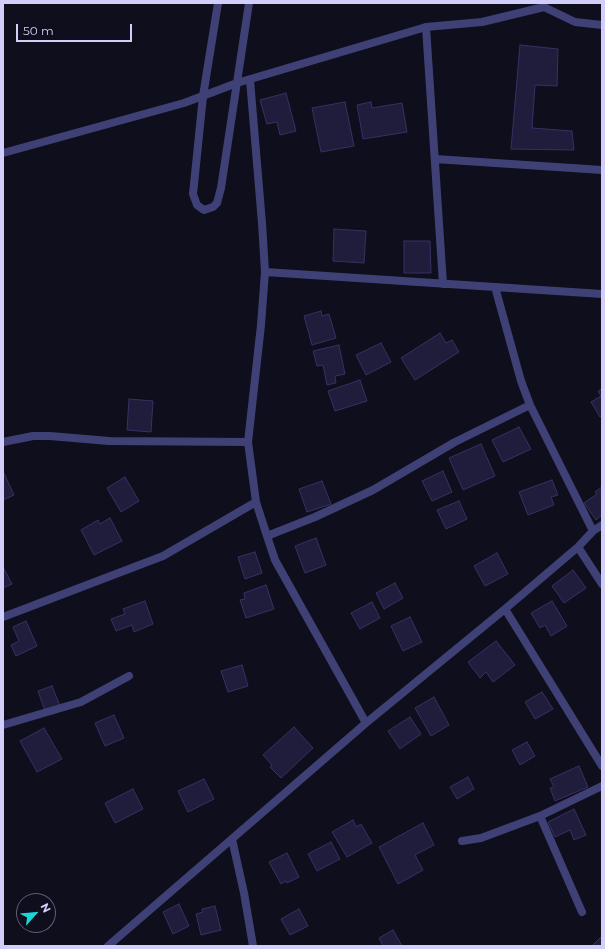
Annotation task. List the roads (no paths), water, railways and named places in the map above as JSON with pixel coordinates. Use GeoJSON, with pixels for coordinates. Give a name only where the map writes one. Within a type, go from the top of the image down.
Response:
{"type":"FeatureCollection","features":[{"type":"Feature","properties":{"kind":"street"},"geometry":{"type":"LineString","coordinates":[[218,3],[204,96],[193,194],[197,205],[204,210],[217,203],[221,188],[249,3]]}},
{"type":"Feature","properties":{"kind":"street"},"geometry":{"type":"LineString","coordinates":[[3,153],[184,103],[237,83],[426,27],[482,22],[545,5],[576,22],[602,26]]}},
{"type":"Feature","properties":{"kind":"street"},"geometry":{"type":"LineString","coordinates":[[426,27],[443,284]]}},
{"type":"Feature","properties":{"kind":"street"},"geometry":{"type":"LineString","coordinates":[[250,80],[265,272],[261,325],[248,442],[256,502],[275,560],[366,723]]}},
{"type":"Feature","properties":{"kind":"street"},"geometry":{"type":"LineString","coordinates":[[435,159],[602,170]]}},
{"type":"Feature","properties":{"kind":"street"},"geometry":{"type":"LineString","coordinates":[[265,272],[602,294]]}},
{"type":"Feature","properties":{"kind":"street"},"geometry":{"type":"LineString","coordinates":[[495,287],[521,381],[530,405],[593,531]]}},
{"type":"Feature","properties":{"kind":"street"},"geometry":{"type":"LineString","coordinates":[[267,536],[315,517],[373,490],[455,442],[530,405]]}},
{"type":"Feature","properties":{"kind":"street"},"geometry":{"type":"LineString","coordinates":[[3,442],[33,436],[50,436],[109,440],[248,442]]}},
{"type":"Feature","properties":{"kind":"street"},"geometry":{"type":"LineString","coordinates":[[3,617],[163,556],[256,502]]}},
{"type":"Feature","properties":{"kind":"street"},"geometry":{"type":"LineString","coordinates":[[108,946],[366,723],[505,609],[578,547],[593,531],[602,525]]}},
{"type":"Feature","properties":{"kind":"street"},"geometry":{"type":"LineString","coordinates":[[578,547],[602,584]]}},
{"type":"Feature","properties":{"kind":"street"},"geometry":{"type":"LineString","coordinates":[[505,609],[602,766]]}},
{"type":"Feature","properties":{"kind":"street"},"geometry":{"type":"LineString","coordinates":[[3,725],[81,702],[129,676]]}},
{"type":"Feature","properties":{"kind":"street"},"geometry":{"type":"LineString","coordinates":[[462,841],[481,838],[540,816],[602,786]]}},
{"type":"Feature","properties":{"kind":"street"},"geometry":{"type":"LineString","coordinates":[[540,816],[582,912]]}},
{"type":"Feature","properties":{"kind":"street"},"geometry":{"type":"LineString","coordinates":[[232,839],[244,892],[253,946]]}}]}
